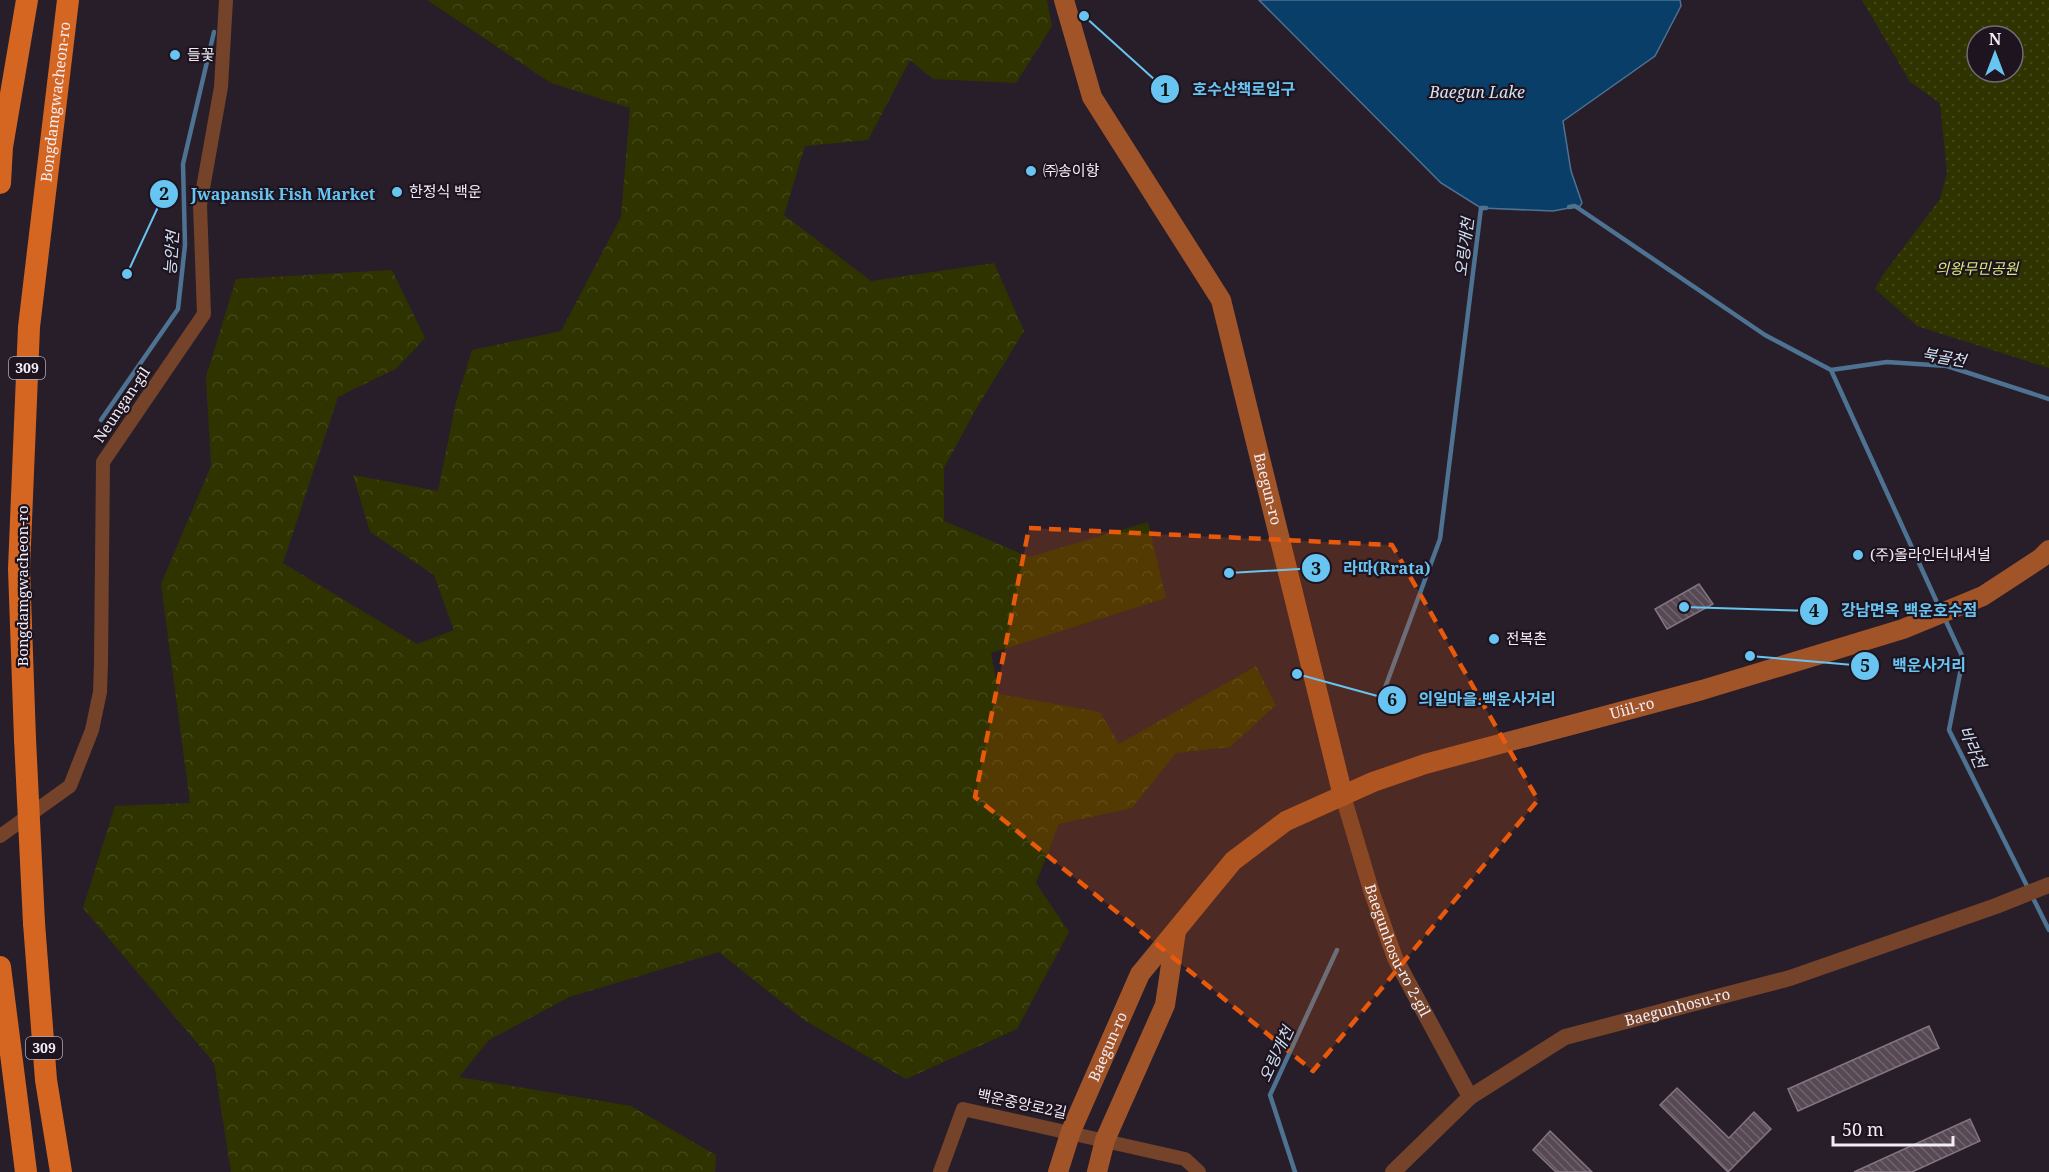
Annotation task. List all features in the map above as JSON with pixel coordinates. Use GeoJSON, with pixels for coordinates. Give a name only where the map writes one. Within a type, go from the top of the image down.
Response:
{"type":"FeatureCollection","features":[{"type":"Feature","properties":{"kind":"highway"},"geometry":{"type":"LineString","coordinates":[[0,183],[2,147],[27,0]]}},
{"type":"Feature","properties":{"kind":"highway","name":"Bongdamgwacheon-ro"},"geometry":{"type":"LineString","coordinates":[[61,1172],[46,1080],[34,923],[20,569],[29,327],[68,0]]}},
{"type":"Feature","properties":{"kind":"highway","name":"309"},"geometry":{"type":"LineString","coordinates":[[0,967],[26,1172]]}},
{"type":"Feature","properties":{"kind":"main road","name":"Baegun-ro"},"geometry":{"type":"LineString","coordinates":[[1058,1172],[1071,1131],[1140,974],[1233,861],[1286,821],[1343,796],[1221,300],[1092,97],[1064,0]]}},
{"type":"Feature","properties":{"kind":"main road","name":"Uiil-ro"},"geometry":{"type":"LineString","coordinates":[[1343,796],[1425,764],[1702,690],[1921,622],[1968,602],[2021,571],[2049,550]]}},
{"type":"Feature","properties":{"kind":"main road"},"geometry":{"type":"LineString","coordinates":[[1097,1172],[1105,1140],[1165,1005],[1176,931]]}},
{"type":"Feature","properties":{"kind":"street","name":"Neungan-gil"},"geometry":{"type":"LineString","coordinates":[[0,836],[70,786],[92,730],[100,692],[103,462],[204,314],[200,205],[221,87],[226,0]]}},
{"type":"Feature","properties":{"kind":"street","name":"Baegunhosu-ro 2-gil"},"geometry":{"type":"LineString","coordinates":[[1343,796],[1371,890],[1395,958],[1470,1097]]}},
{"type":"Feature","properties":{"kind":"street","name":"Baegunhosu-ro"},"geometry":{"type":"LineString","coordinates":[[1394,1172],[1470,1097],[1564,1037],[1790,978],[2048,886]]}},
{"type":"Feature","properties":{"kind":"street","name":"백운중앙로2길"},"geometry":{"type":"LineString","coordinates":[[940,1172],[963,1109],[1071,1131],[1185,1159],[1199,1172]]}},
{"type":"Feature","properties":{"kind":"highlighted area"},"geometry":{"type":"Polygon","coordinates":[[[1029,528],[1392,545],[1538,800],[1313,1071],[975,797],[1029,528]]]}},
{"type":"Feature","properties":{"kind":"green space"},"geometry":{"type":"Polygon","coordinates":[[[427,0],[1047,0],[1052,26],[1016,83],[933,79],[910,60],[868,140],[805,146],[784,215],[871,281],[994,263],[1024,331],[976,409],[944,468],[944,521],[1029,557],[1148,522],[1166,598],[991,653],[999,694],[1100,712],[1119,744],[1256,666],[1276,705],[1230,747],[1176,753],[1132,808],[1059,824],[1036,883],[1069,932],[1017,1029],[906,1079],[804,1020],[719,952],[569,997],[489,1040],[459,1077],[631,1106],[716,1155],[715,1172],[231,1172],[214,1063],[83,908],[115,806],[190,803],[161,584],[211,466],[206,377],[236,279],[392,270],[425,338],[397,368],[338,397],[283,563],[417,644],[454,630],[434,575],[370,532],[353,475],[438,491],[456,402],[472,350],[561,331],[621,217],[630,108],[551,83],[427,0]]]}},
{"type":"Feature","properties":{"kind":"green space","name":"의왕무민공원"},"geometry":{"type":"Polygon","coordinates":[[[1862,0],[2049,0],[2049,368],[1917,326],[1875,289],[1882,276],[1940,199],[1947,173],[1940,103],[1910,82],[1862,0]]]}},
{"type":"Feature","properties":{"kind":"water","name":"Baegun Lake"},"geometry":{"type":"Polygon","coordinates":[[[1259,0],[1680,0],[1681,6],[1655,56],[1563,121],[1571,171],[1582,203],[1580,206],[1553,211],[1481,208],[1441,183],[1259,0]]]}},
{"type":"Feature","properties":{"kind":"building"},"geometry":{"type":"Polygon","coordinates":[[[1699,584],[1713,604],[1667,629],[1655,609],[1699,584]]]}},
{"type":"Feature","properties":{"kind":"building"},"geometry":{"type":"Polygon","coordinates":[[[1929,1026],[1939,1048],[1798,1111],[1788,1089],[1929,1026]]]}},
{"type":"Feature","properties":{"kind":"building"},"geometry":{"type":"Polygon","coordinates":[[[1677,1088],[1729,1138],[1754,1112],[1771,1129],[1728,1172],[1660,1105],[1677,1088]]]}},
{"type":"Feature","properties":{"kind":"building"},"geometry":{"type":"Polygon","coordinates":[[[1970,1119],[1980,1141],[1912,1172],[1854,1172],[1970,1119]]]}},
{"type":"Feature","properties":{"kind":"building"},"geometry":{"type":"Polygon","coordinates":[[[1550,1131],[1592,1172],[1556,1172],[1533,1150],[1550,1131]]]}},
{"type":"Feature","properties":{"kind":"waterway","name":"능안천"},"geometry":{"type":"LineString","coordinates":[[101,420],[178,309],[185,245],[183,164],[214,32]]}},
{"type":"Feature","properties":{"kind":"waterway"},"geometry":{"type":"LineString","coordinates":[[1569,207],[1575,206],[1765,335],[1831,370]]}},
{"type":"Feature","properties":{"kind":"waterway","name":"오링개천"},"geometry":{"type":"LineString","coordinates":[[1379,704],[1440,539],[1481,208],[1486,208]]}},
{"type":"Feature","properties":{"kind":"waterway","name":"북골천"},"geometry":{"type":"LineString","coordinates":[[1831,370],[1887,362],[1947,366],[2049,399]]}},
{"type":"Feature","properties":{"kind":"waterway","name":"바라천"},"geometry":{"type":"LineString","coordinates":[[1831,370],[1940,609]]}},
{"type":"Feature","properties":{"kind":"waterway","name":"바라천"},"geometry":{"type":"LineString","coordinates":[[1944,617],[1963,658],[1949,730],[2049,930]]}},
{"type":"Feature","properties":{"kind":"waterway","name":"오링개천"},"geometry":{"type":"LineString","coordinates":[[1295,1172],[1270,1095],[1337,950]]}},
{"type":"Feature","properties":{"kind":"place","name":"호수산책로입구"},"geometry":{"type":"Point","coordinates":[1084,16]}},
{"type":"Feature","properties":{"kind":"place","name":"들꽃"},"geometry":{"type":"Point","coordinates":[175,55]}},
{"type":"Feature","properties":{"kind":"place","name":"㈜송이향"},"geometry":{"type":"Point","coordinates":[1031,171]}},
{"type":"Feature","properties":{"kind":"place","name":"한정식 백운"},"geometry":{"type":"Point","coordinates":[397,192]}},
{"type":"Feature","properties":{"kind":"place","name":"Jwapansik Fish Market"},"geometry":{"type":"Point","coordinates":[127,274]}},
{"type":"Feature","properties":{"kind":"place","name":"(주)올라인터내셔널"},"geometry":{"type":"Point","coordinates":[1858,555]}},
{"type":"Feature","properties":{"kind":"place","name":"라따(Rrata)"},"geometry":{"type":"Point","coordinates":[1229,573]}},
{"type":"Feature","properties":{"kind":"place","name":"강남면옥 백운호수점"},"geometry":{"type":"Point","coordinates":[1684,607]}},
{"type":"Feature","properties":{"kind":"place","name":"전복촌"},"geometry":{"type":"Point","coordinates":[1494,639]}},
{"type":"Feature","properties":{"kind":"place","name":"백운사거리"},"geometry":{"type":"Point","coordinates":[1750,656]}},
{"type":"Feature","properties":{"kind":"place","name":"의일마을.백운사거리"},"geometry":{"type":"Point","coordinates":[1297,674]}}]}
